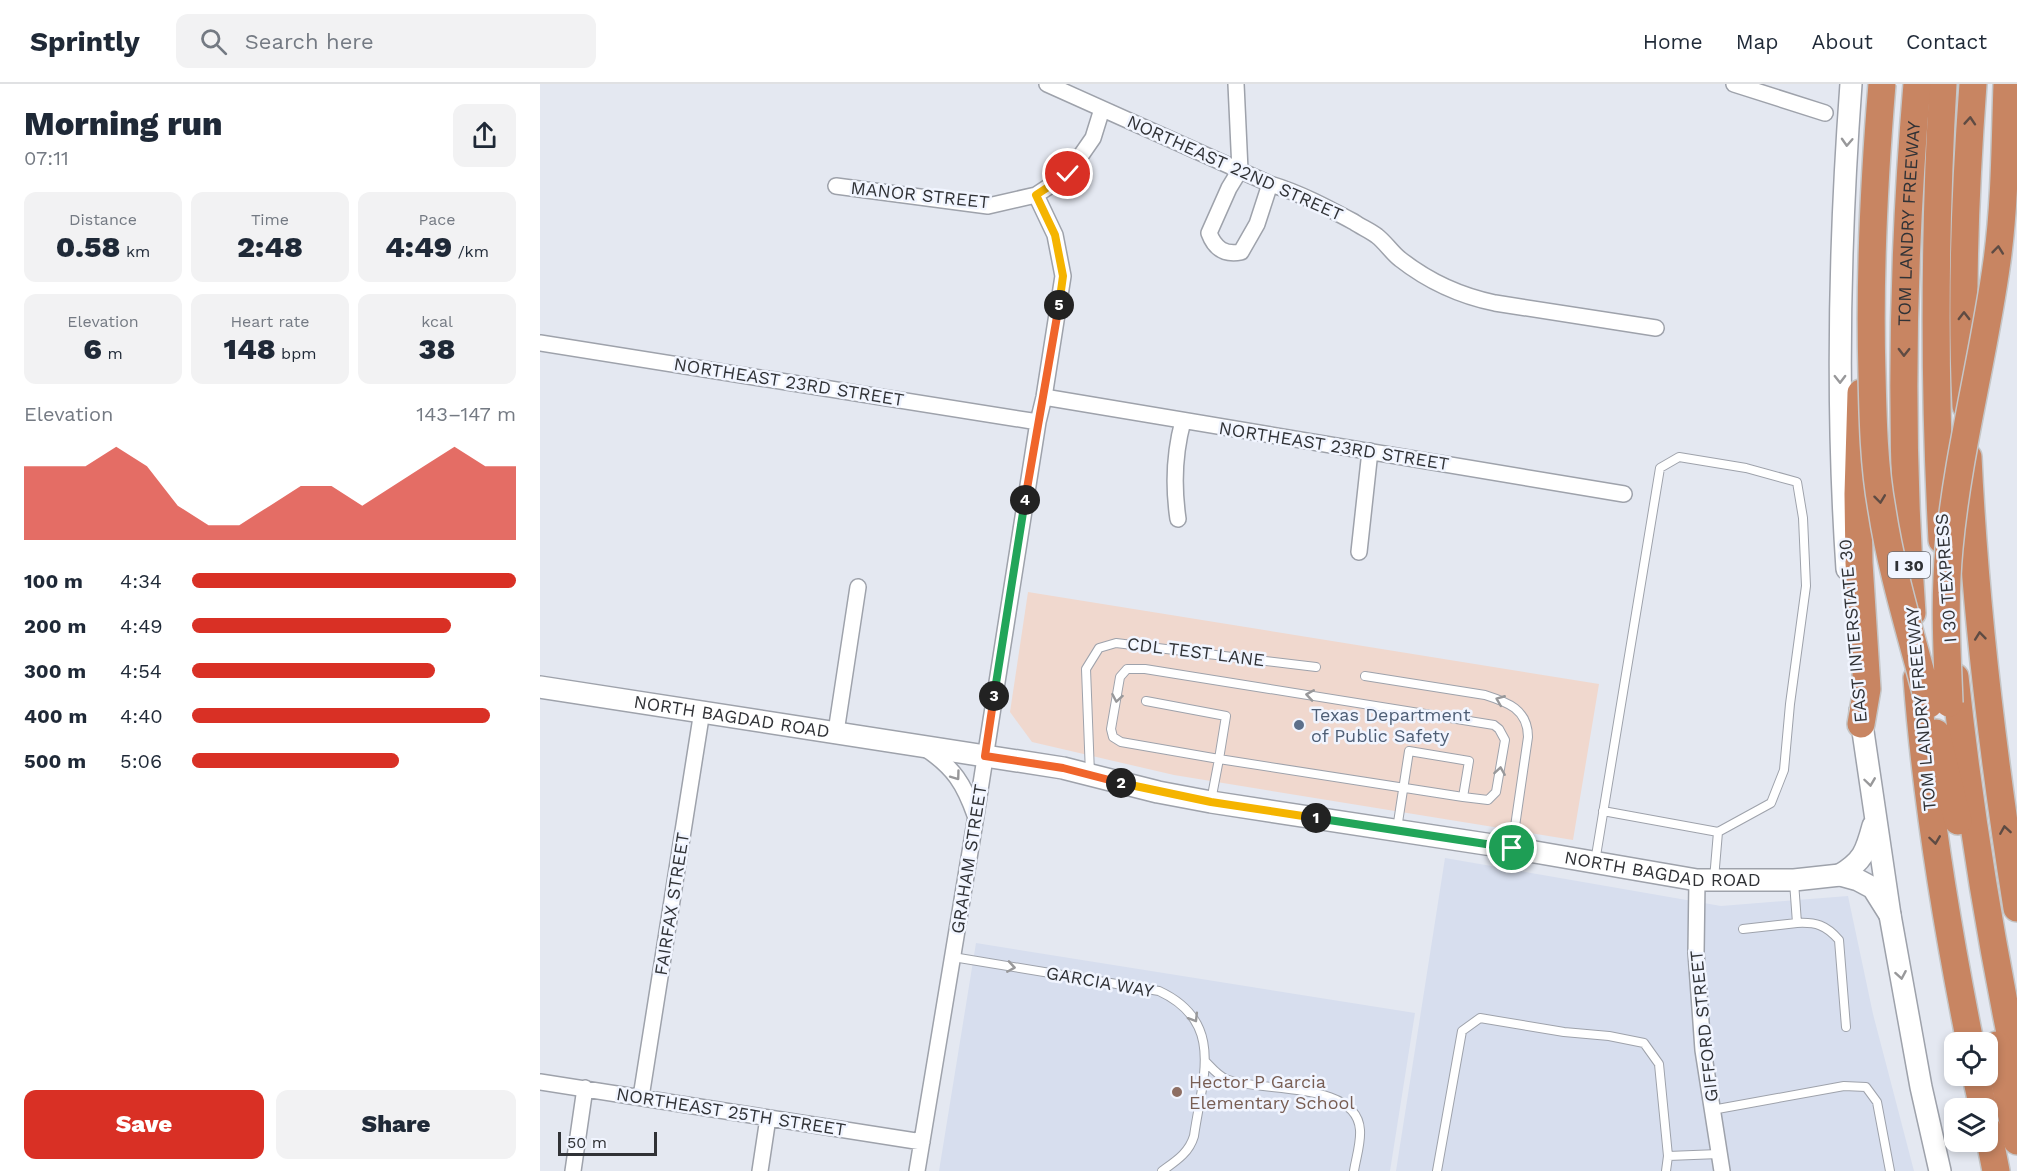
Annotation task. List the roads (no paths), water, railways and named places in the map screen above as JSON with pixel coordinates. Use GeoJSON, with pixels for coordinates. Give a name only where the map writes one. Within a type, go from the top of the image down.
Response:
{"type":"FeatureCollection","features":[{"type":"Feature","properties":{"kind":"highway"},"geometry":{"type":"LineString","coordinates":[[1882,84],[1874,179],[1871,281],[1873,416],[1877,473],[1889,551],[1959,827],[1989,1007],[2017,1141]]}},
{"type":"Feature","properties":{"kind":"highway"},"geometry":{"type":"LineString","coordinates":[[1861,724],[1867,689],[1859,562],[1858,494],[1862,368],[1865,316],[1891,84]]}},
{"type":"Feature","properties":{"kind":"highway","name":"TOM LANDRY FREEWAY"},"geometry":{"type":"LineString","coordinates":[[1917,84],[1909,182],[1905,277],[1904,473],[1907,537],[1920,714],[1930,810],[1968,1032]]}},
{"type":"Feature","properties":{"kind":"highway","name":"I 30 TEXPRESS"},"geometry":{"type":"LineString","coordinates":[[1943,84],[1935,278],[1938,462],[1944,560],[1956,691],[1973,823],[2002,997],[2017,1067]]}},
{"type":"Feature","properties":{"kind":"highway"},"geometry":{"type":"LineString","coordinates":[[1973,84],[1967,156],[1964,253],[1964,374],[1971,522],[1989,716],[2017,908]]}},
{"type":"Feature","properties":{"kind":"highway"},"geometry":{"type":"LineString","coordinates":[[1959,827],[1949,692],[1947,615],[1949,549],[1959,466],[1997,261],[2002,214],[2007,84]]}},
{"type":"Feature","properties":{"kind":"highway"},"geometry":{"type":"LineString","coordinates":[[1992,1152],[1996,1171]]}},
{"type":"Feature","properties":{"kind":"street","name":"NORTHEAST 22ND STREET"},"geometry":{"type":"LineString","coordinates":[[1047,84],[1270,184],[1299,193],[1377,236],[1399,258],[1427,278],[1474,298],[1656,328]]}},
{"type":"Feature","properties":{"kind":"street"},"geometry":{"type":"LineString","coordinates":[[1236,84],[1240,170],[1229,188],[1209,233],[1212,243],[1219,250],[1241,252],[1257,224],[1270,184]]}},
{"type":"Feature","properties":{"kind":"street"},"geometry":{"type":"LineString","coordinates":[[1734,84],[1825,113]]}},
{"type":"Feature","properties":{"kind":"street","name":"EAST INTERSTATE 30"},"geometry":{"type":"LineString","coordinates":[[1851,84],[1842,222],[1839,360],[1842,493],[1849,602],[1861,724],[1890,915],[1921,1087],[1940,1171]]}},
{"type":"Feature","properties":{"kind":"street","name":"MANOR STREET"},"geometry":{"type":"LineString","coordinates":[[836,186],[988,206],[1036,195],[1068,174],[1093,138],[1102,109]]}},
{"type":"Feature","properties":{"kind":"street","name":"GRAHAM STREET"},"geometry":{"type":"LineString","coordinates":[[917,1171],[1063,276],[1055,235],[1036,195]]}},
{"type":"Feature","properties":{"kind":"street","name":"NORTHEAST 23RD STREET"},"geometry":{"type":"LineString","coordinates":[[540,343],[1038,422]]}},
{"type":"Feature","properties":{"kind":"street","name":"NORTHEAST 23RD STREET"},"geometry":{"type":"LineString","coordinates":[[1044,397],[1624,494]]}},
{"type":"Feature","properties":{"kind":"street"},"geometry":{"type":"LineString","coordinates":[[1178,519],[1174,492],[1176,445],[1183,421]]}},
{"type":"Feature","properties":{"kind":"street"},"geometry":{"type":"LineString","coordinates":[[1359,552],[1370,451]]}},
{"type":"Feature","properties":{"kind":"street"},"geometry":{"type":"LineString","coordinates":[[836,732],[858,586]]}},
{"type":"Feature","properties":{"kind":"street","name":"NORTH BAGDAD ROAD"},"geometry":{"type":"LineString","coordinates":[[540,687],[1063,768],[1158,792],[1211,802],[1705,880],[1794,880],[1840,875],[1858,880],[1873,888],[1890,915]]}},
{"type":"Feature","properties":{"kind":"street","name":"FAIRFAX STREET"},"geometry":{"type":"LineString","coordinates":[[641,1097],[702,711]]}},
{"type":"Feature","properties":{"kind":"street","name":"NORTH BAGDAD ROAD"},"geometry":{"type":"LineString","coordinates":[[922,746],[945,762],[961,782],[976,818]]}},
{"type":"Feature","properties":{"kind":"street"},"geometry":{"type":"LineString","coordinates":[[1840,875],[1856,865],[1867,849],[1875,819]]}},
{"type":"Feature","properties":{"kind":"street","name":"GIFFORD STREET"},"geometry":{"type":"LineString","coordinates":[[1705,880],[1696,952],[1703,1050],[1722,1171]]}},
{"type":"Feature","properties":{"kind":"street","name":"NORTHEAST 25TH STREET"},"geometry":{"type":"LineString","coordinates":[[540,1082],[922,1142]]}},
{"type":"Feature","properties":{"kind":"street"},"geometry":{"type":"LineString","coordinates":[[573,1171],[585,1088]]}},
{"type":"Feature","properties":{"kind":"street"},"geometry":{"type":"LineString","coordinates":[[760,1171],[768,1118]]}},
{"type":"Feature","properties":{"kind":"lane"},"geometry":{"type":"LineString","coordinates":[[1595,863],[1603,812],[1660,468],[1679,457],[1746,468],[1797,482],[1803,519],[1806,586],[1790,704],[1784,771],[1771,803],[1718,832],[1603,812]]}},
{"type":"Feature","properties":{"kind":"lane","name":"CDL TEST LANE"},"geometry":{"type":"LineString","coordinates":[[1090,775],[1086,669],[1099,648],[1116,643],[1316,667]]}},
{"type":"Feature","properties":{"kind":"lane"},"geometry":{"type":"LineString","coordinates":[[1127,669],[1145,669],[1494,725],[1499,729],[1505,740],[1496,792],[1488,800],[1404,789],[1116,740],[1111,729],[1123,673],[1127,669]]}},
{"type":"Feature","properties":{"kind":"lane"},"geometry":{"type":"LineString","coordinates":[[1365,676],[1485,695],[1515,707],[1528,726],[1528,736],[1512,848]]}},
{"type":"Feature","properties":{"kind":"lane"},"geometry":{"type":"LineString","coordinates":[[1146,700],[1226,716],[1211,802]]}},
{"type":"Feature","properties":{"kind":"lane"},"geometry":{"type":"LineString","coordinates":[[1397,831],[1409,751],[1469,761],[1463,797]]}},
{"type":"Feature","properties":{"kind":"lane"},"geometry":{"type":"LineString","coordinates":[[1705,880],[1718,832]]}},
{"type":"Feature","properties":{"kind":"lane"},"geometry":{"type":"LineString","coordinates":[[1794,880],[1797,923]]}},
{"type":"Feature","properties":{"kind":"lane"},"geometry":{"type":"LineString","coordinates":[[1743,928],[1816,922],[1830,929],[1839,940],[1846,1027]]}},
{"type":"Feature","properties":{"kind":"lane","name":"GARCIA WAY"},"geometry":{"type":"LineString","coordinates":[[953,957],[1159,992],[1174,998],[1188,1010],[1198,1023],[1205,1061],[1194,1136],[1191,1147],[1162,1171]]}},
{"type":"Feature","properties":{"kind":"lane"},"geometry":{"type":"LineString","coordinates":[[1437,1171],[1462,1031],[1480,1018],[1644,1043],[1659,1064],[1668,1156],[1666,1171]]}},
{"type":"Feature","properties":{"kind":"lane"},"geometry":{"type":"LineString","coordinates":[[1205,1061],[1215,1072],[1230,1080],[1327,1096],[1347,1104],[1354,1113],[1360,1130],[1354,1171]]}},
{"type":"Feature","properties":{"kind":"lane"},"geometry":{"type":"LineString","coordinates":[[1712,1110],[1844,1086],[1866,1087],[1877,1102],[1890,1171]]}},
{"type":"Feature","properties":{"kind":"lane"},"geometry":{"type":"LineString","coordinates":[[1668,1156],[1719,1154]]}},
{"type":"Feature","properties":{"kind":"place","name":"Texas Department of Public Safety"},"geometry":{"type":"Point","coordinates":[1299,725]}},
{"type":"Feature","properties":{"kind":"place","name":"Hector P Garcia Elementary School"},"geometry":{"type":"Point","coordinates":[1177,1092]}}]}
